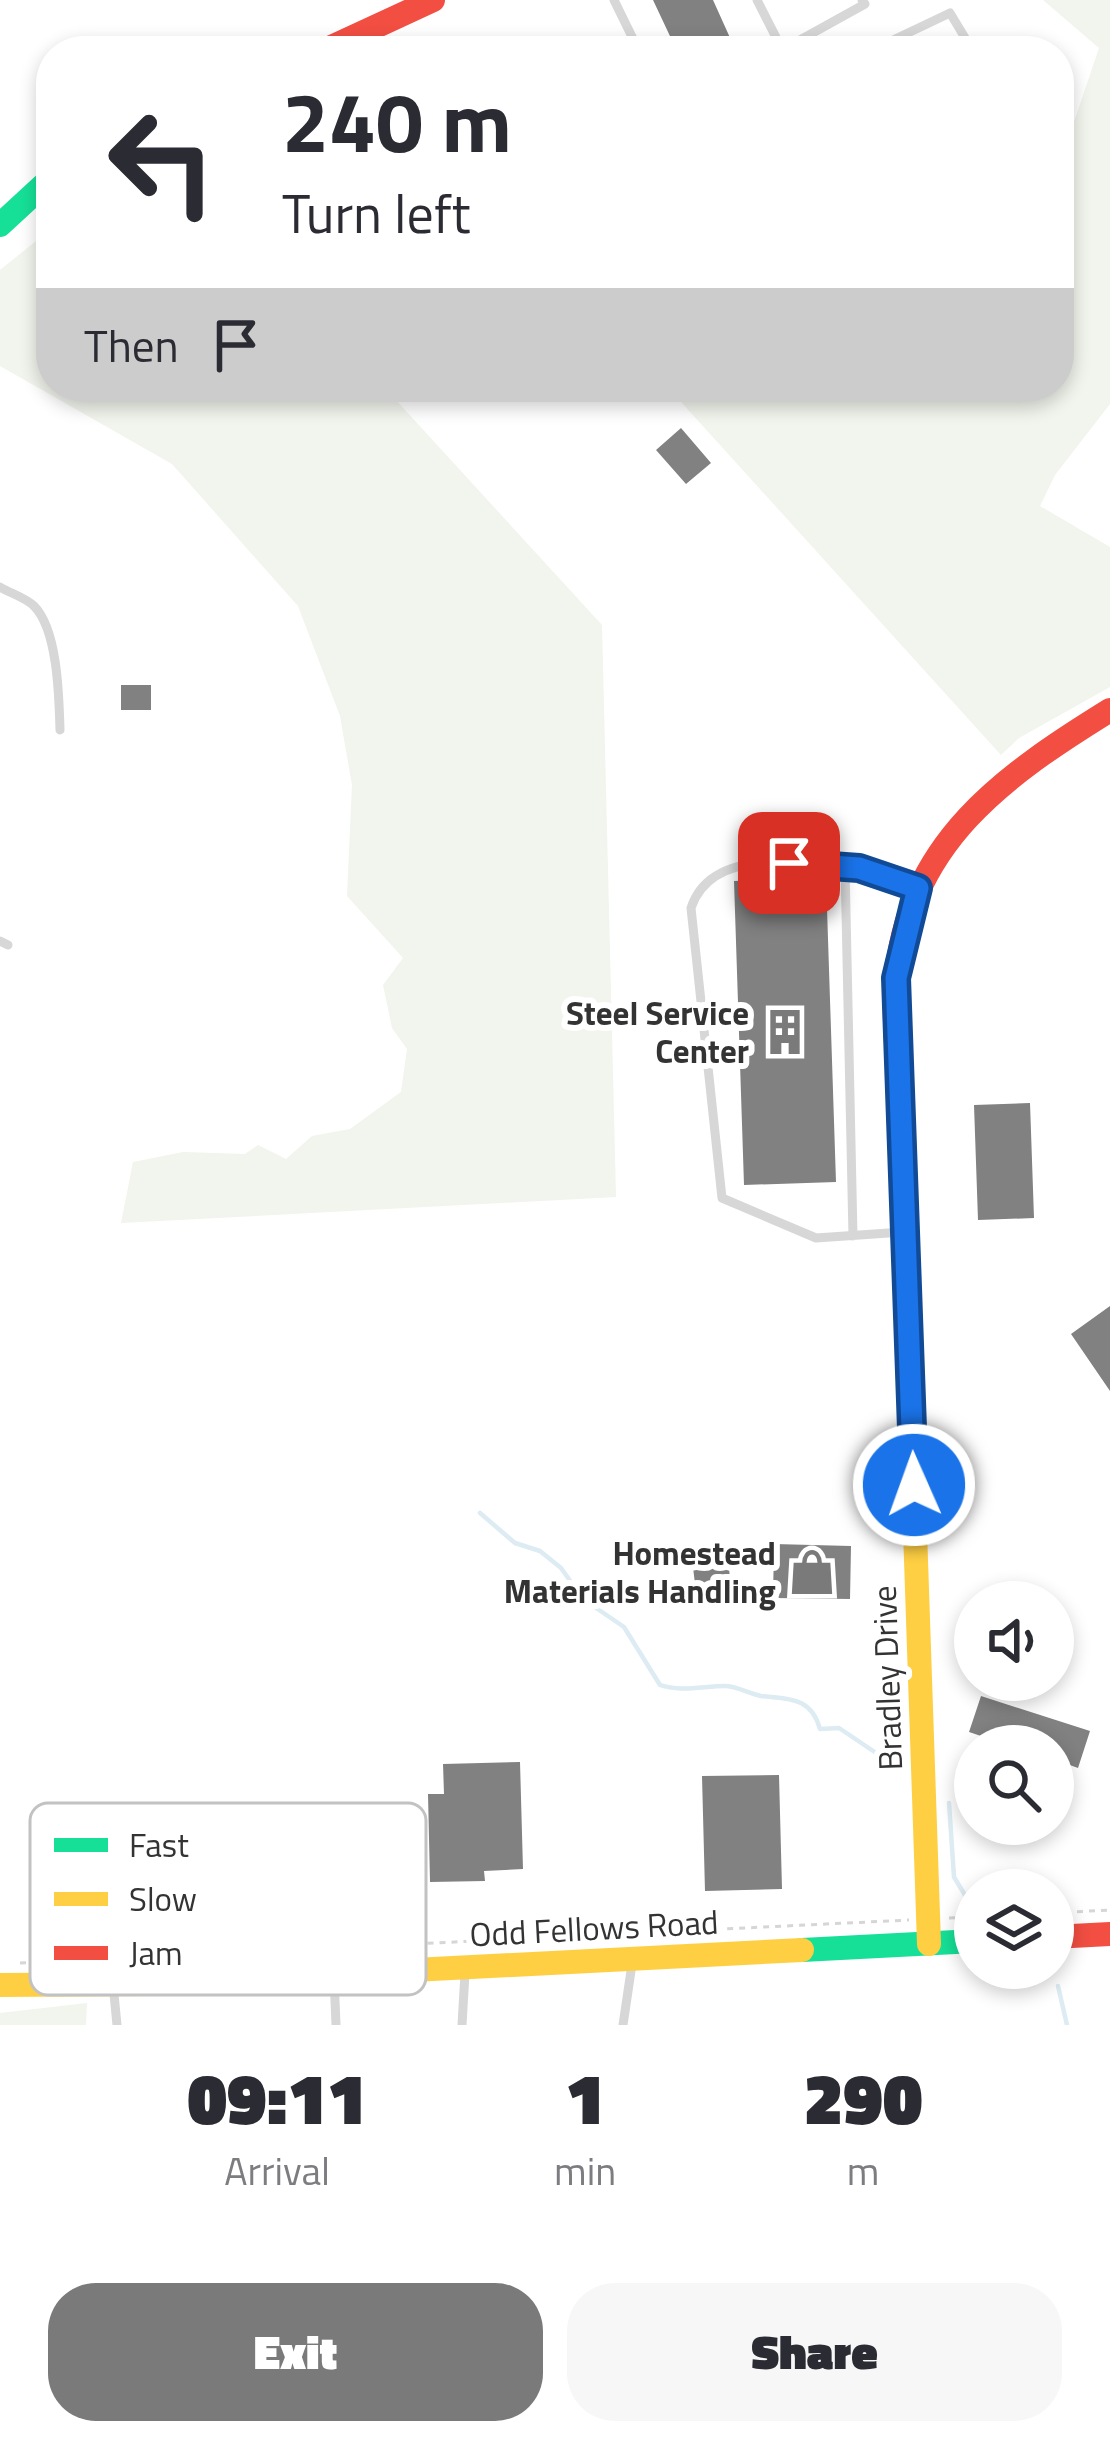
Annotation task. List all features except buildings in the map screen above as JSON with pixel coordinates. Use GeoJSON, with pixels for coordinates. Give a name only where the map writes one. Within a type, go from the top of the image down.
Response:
{"type":"FeatureCollection","features":[{"type":"Feature","properties":{"kind":"street"},"geometry":{"type":"LineString","coordinates":[[355,36],[433,0]]}},
{"type":"Feature","properties":{"kind":"street"},"geometry":{"type":"LineString","coordinates":[[0,225],[36,192]]}},
{"type":"Feature","properties":{"kind":"street","name":"Bradley Drive"},"geometry":{"type":"LineString","coordinates":[[929,1944],[896,978],[918,888],[947,837],[1023,762],[1110,710]]}},
{"type":"Feature","properties":{"kind":"street"},"geometry":{"type":"LineString","coordinates":[[1074,1936],[1110,1934]]}},
{"type":"Feature","properties":{"kind":"street","name":"Odd Fellows Road"},"geometry":{"type":"LineString","coordinates":[[426,1969],[954,1942]]}},
{"type":"Feature","properties":{"kind":"lane"},"geometry":{"type":"LineString","coordinates":[[614,0],[632,36]]}},
{"type":"Feature","properties":{"kind":"lane"},"geometry":{"type":"LineString","coordinates":[[757,0],[775,36]]}},
{"type":"Feature","properties":{"kind":"lane"},"geometry":{"type":"LineString","coordinates":[[807,36],[866,1]]}},
{"type":"Feature","properties":{"kind":"lane"},"geometry":{"type":"LineString","coordinates":[[902,36],[950,13],[964,36]]}},
{"type":"Feature","properties":{"kind":"lane"},"geometry":{"type":"LineString","coordinates":[[0,586],[35,607],[46,630],[58,677],[60,730]]}},
{"type":"Feature","properties":{"kind":"lane"},"geometry":{"type":"LineString","coordinates":[[905,1232],[803,1234],[722,1198],[691,908],[709,879],[730,867],[845,866],[918,888]]}},
{"type":"Feature","properties":{"kind":"lane"},"geometry":{"type":"LineString","coordinates":[[845,866],[853,1236]]}},
{"type":"Feature","properties":{"kind":"lane"},"geometry":{"type":"LineString","coordinates":[[623,2025],[632,1958]]}},
{"type":"Feature","properties":{"kind":"lane"},"geometry":{"type":"LineString","coordinates":[[462,2025],[465,1967]]}},
{"type":"Feature","properties":{"kind":"lane"},"geometry":{"type":"LineString","coordinates":[[114,1995],[117,2025]]}},
{"type":"Feature","properties":{"kind":"lane"},"geometry":{"type":"LineString","coordinates":[[334,1995],[335,2025]]}},
{"type":"Feature","properties":{"kind":"path"},"geometry":{"type":"LineString","coordinates":[[1074,1912],[1110,1910]]}},
{"type":"Feature","properties":{"kind":"path"},"geometry":{"type":"LineString","coordinates":[[426,1948],[898,1920]]}},
{"type":"Feature","properties":{"kind":"shaded area"},"geometry":{"type":"Polygon","coordinates":[[[1043,0],[1110,0],[1110,404],[1055,475],[1040,506],[1110,547],[1110,687],[1019,738],[1001,755],[682,403],[1074,402],[1074,122],[1099,48],[1043,0]]]}},
{"type":"Feature","properties":{"kind":"shaded area"},"geometry":{"type":"Polygon","coordinates":[[[36,241],[36,387],[0,366],[0,270],[36,241]]]}},
{"type":"Feature","properties":{"kind":"shaded area"},"geometry":{"type":"Polygon","coordinates":[[[63,402],[398,402],[602,625],[616,1197],[121,1223],[133,1162],[183,1152],[245,1154],[258,1145],[286,1159],[312,1136],[350,1129],[401,1092],[407,1049],[392,1028],[383,985],[403,958],[347,896],[352,785],[340,716],[298,606],[172,464],[63,402]]]}},
{"type":"Feature","properties":{"kind":"shaded area"},"geometry":{"type":"Polygon","coordinates":[[[87,2003],[86,2025],[0,2025],[0,2013],[87,2003]]]}},
{"type":"Feature","properties":{"kind":"waterway"},"geometry":{"type":"LineString","coordinates":[[480,1513],[515,1543],[540,1551],[561,1568],[583,1599],[624,1627],[660,1685],[730,1686],[797,1701],[811,1710],[820,1729],[839,1728],[891,1763]]}},
{"type":"Feature","properties":{"kind":"waterway"},"geometry":{"type":"LineString","coordinates":[[949,1803],[954,1877]]}},
{"type":"Feature","properties":{"kind":"waterway"},"geometry":{"type":"LineString","coordinates":[[1059,1989],[1067,2025]]}},
{"type":"Feature","properties":{"kind":"traffic: fast"},"geometry":{"type":"LineString","coordinates":[[0,225],[36,192]]}},
{"type":"Feature","properties":{"kind":"traffic: fast"},"geometry":{"type":"LineString","coordinates":[[802,1950],[954,1942]]}},
{"type":"Feature","properties":{"kind":"traffic: slow"},"geometry":{"type":"LineString","coordinates":[[901,1117],[929,1944]]}},
{"type":"Feature","properties":{"kind":"traffic: slow"},"geometry":{"type":"LineString","coordinates":[[426,1969],[802,1950]]}},
{"type":"Feature","properties":{"kind":"traffic: slow"},"geometry":{"type":"LineString","coordinates":[[0,1985],[30,1985]]}},
{"type":"Feature","properties":{"kind":"traffic: jam"},"geometry":{"type":"LineString","coordinates":[[355,36],[433,0]]}},
{"type":"Feature","properties":{"kind":"traffic: jam"},"geometry":{"type":"LineString","coordinates":[[901,1117],[896,979],[904,931],[919,889],[941,851],[999,788],[1110,710]]}},
{"type":"Feature","properties":{"kind":"traffic: jam"},"geometry":{"type":"LineString","coordinates":[[1074,1936],[1110,1934]]}},
{"type":"Feature","properties":{"kind":"place","name":"Steel Service Center"},"geometry":{"type":"Point","coordinates":[785,1032]}},
{"type":"Feature","properties":{"kind":"place","name":"Homestead Materials Handling"},"geometry":{"type":"Point","coordinates":[812,1572]}},
{"type":"Feature","properties":{"kind":"route"},"geometry":{"type":"LineString","coordinates":[[789,863],[859,868],[918,888],[896,978],[914,1485]]}}]}
